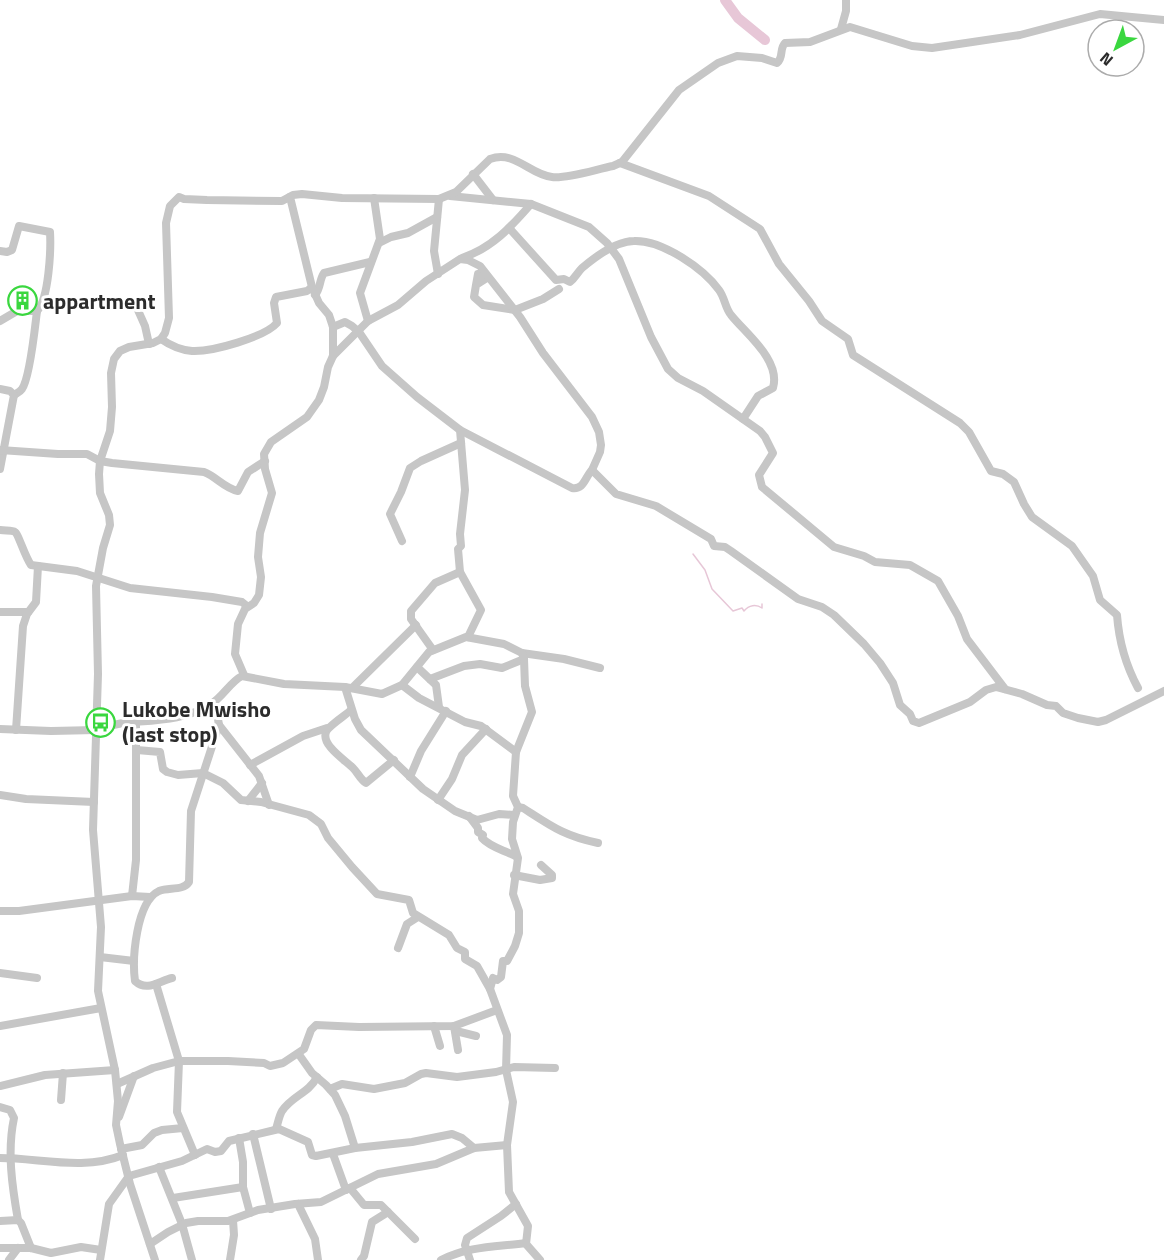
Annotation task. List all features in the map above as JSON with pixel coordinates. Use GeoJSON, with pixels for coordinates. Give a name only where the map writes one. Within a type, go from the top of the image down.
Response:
{"type":"FeatureCollection","features":[{"type":"Feature","properties":{"kind":"street"},"geometry":{"type":"LineString","coordinates":[[841,28],[846,11],[846,0]]}},
{"type":"Feature","properties":{"kind":"street"},"geometry":{"type":"LineString","coordinates":[[620,163],[679,90],[723,59],[750,56],[777,63],[782,58],[784,42],[810,42],[841,28],[850,27],[912,46],[932,48],[1020,35],[1100,14],[1164,20]]}},
{"type":"Feature","properties":{"kind":"street"},"geometry":{"type":"LineString","coordinates":[[450,196],[490,159],[496,157],[518,161],[544,175],[555,177],[620,163],[709,196],[760,229],[781,268],[809,301],[822,321],[848,339],[855,356],[904,389],[952,417],[968,430],[991,471],[1003,474],[1014,482],[1032,517],[1072,546],[1093,576],[1100,600],[1117,615],[1119,639],[1128,670],[1138,688]]}},
{"type":"Feature","properties":{"kind":"street"},"geometry":{"type":"LineString","coordinates":[[473,174],[493,200]]}},
{"type":"Feature","properties":{"kind":"street"},"geometry":{"type":"LineString","coordinates":[[155,1260],[116,1125],[117,1084],[98,991],[100,900],[93,830],[98,674],[97,577],[110,525],[109,515],[100,493],[100,461],[110,431],[111,373],[114,359],[120,351],[129,346],[149,344],[161,339],[165,333],[169,318],[165,226],[167,212],[179,196],[184,199],[282,201],[293,195],[439,199],[450,196],[531,204],[583,223],[612,249],[619,259],[651,337],[668,369],[678,378],[699,389],[743,419],[765,437],[773,453],[759,475],[762,487],[834,547],[864,556],[875,562],[910,566],[938,581],[958,616],[967,639],[1005,690]]}},
{"type":"Feature","properties":{"kind":"street"},"geometry":{"type":"LineString","coordinates":[[290,197],[314,291],[329,315],[333,327],[333,356]]}},
{"type":"Feature","properties":{"kind":"street"},"geometry":{"type":"LineString","coordinates":[[368,321],[360,293],[379,243],[374,198]]}},
{"type":"Feature","properties":{"kind":"street"},"geometry":{"type":"LineString","coordinates":[[438,274],[434,251],[439,199]]}},
{"type":"Feature","properties":{"kind":"street"},"geometry":{"type":"LineString","coordinates":[[244,675],[235,654],[238,624],[247,606],[254,603],[259,595],[260,531],[272,495],[264,454],[271,442],[307,417],[319,400],[333,356],[368,321],[395,308],[422,284],[460,259],[484,249],[509,228],[531,204]]}},
{"type":"Feature","properties":{"kind":"street"},"geometry":{"type":"LineString","coordinates":[[379,243],[408,233],[437,217]]}},
{"type":"Feature","properties":{"kind":"street"},"geometry":{"type":"LineString","coordinates":[[0,251],[12,250],[19,226],[49,231],[46,290],[42,306],[37,311],[33,346],[24,384],[21,391],[14,395],[0,469]]}},
{"type":"Feature","properties":{"kind":"street"},"geometry":{"type":"LineString","coordinates":[[509,228],[556,280],[564,279],[570,282],[594,259],[630,241],[655,243],[700,270],[721,292],[731,315],[768,359],[774,378],[773,388],[756,398],[743,419]]}},
{"type":"Feature","properties":{"kind":"street"},"geometry":{"type":"LineString","coordinates":[[333,327],[346,322],[358,332],[380,364],[417,397],[460,430],[573,489],[581,486],[599,455],[601,445],[595,423],[543,353],[515,310],[480,266],[460,259]]}},
{"type":"Feature","properties":{"kind":"street"},"geometry":{"type":"LineString","coordinates":[[161,339],[182,349],[201,351],[253,336],[278,323],[274,303],[276,297],[314,291],[321,288],[321,278],[324,273],[370,262]]}},
{"type":"Feature","properties":{"kind":"street"},"geometry":{"type":"LineString","coordinates":[[476,285],[474,297],[483,305],[515,310],[543,299],[559,289]]}},
{"type":"Feature","properties":{"kind":"street"},"geometry":{"type":"LineString","coordinates":[[137,308],[145,326],[149,344]]}},
{"type":"Feature","properties":{"kind":"street"},"geometry":{"type":"LineString","coordinates":[[0,321],[17,311],[37,311]]}},
{"type":"Feature","properties":{"kind":"street"},"geometry":{"type":"LineString","coordinates":[[0,389],[10,391],[14,395]]}},
{"type":"Feature","properties":{"kind":"street"},"geometry":{"type":"LineString","coordinates":[[460,430],[465,490],[460,534],[461,546],[458,549],[460,572],[481,610],[468,637]]}},
{"type":"Feature","properties":{"kind":"street"},"geometry":{"type":"LineString","coordinates":[[402,541],[390,514],[408,471],[421,461],[461,443]]}},
{"type":"Feature","properties":{"kind":"street"},"geometry":{"type":"LineString","coordinates":[[2,451],[87,454],[100,461],[204,472],[213,476],[225,487],[238,491],[248,472],[265,461]]}},
{"type":"Feature","properties":{"kind":"street"},"geometry":{"type":"LineString","coordinates":[[592,470],[616,494],[646,501],[662,509],[711,539],[714,546],[725,547],[753,565],[798,599],[819,605],[831,612],[880,663],[892,683],[900,705],[910,714],[913,721],[919,723],[943,711],[970,702],[978,694],[990,688],[1022,694],[1047,705],[1056,706],[1063,713],[1098,722],[1164,691]]}},
{"type":"Feature","properties":{"kind":"street"},"geometry":{"type":"LineString","coordinates":[[0,531],[14,531],[18,534],[23,554],[31,565],[77,571],[138,590],[212,597],[237,601],[247,606]]}},
{"type":"Feature","properties":{"kind":"street"},"geometry":{"type":"LineString","coordinates":[[16,730],[23,626],[36,600],[38,566]]}},
{"type":"Feature","properties":{"kind":"street"},"geometry":{"type":"LineString","coordinates":[[433,650],[411,618],[411,611],[424,594],[441,580],[460,572]]}},
{"type":"Feature","properties":{"kind":"street"},"geometry":{"type":"LineString","coordinates":[[0,612],[28,612]]}},
{"type":"Feature","properties":{"kind":"street"},"geometry":{"type":"LineString","coordinates":[[349,688],[359,683],[416,625]]}},
{"type":"Feature","properties":{"kind":"street"},"geometry":{"type":"LineString","coordinates":[[0,729],[96,729],[174,718],[213,704],[237,679],[244,675],[289,685],[349,688],[382,694],[402,685],[433,650],[468,637],[504,644],[523,656],[564,659],[600,668]]}},
{"type":"Feature","properties":{"kind":"street"},"geometry":{"type":"LineString","coordinates":[[430,679],[464,666],[480,664],[502,668],[523,656]]}},
{"type":"Feature","properties":{"kind":"street"},"geometry":{"type":"LineString","coordinates":[[490,989],[493,978],[497,980],[501,977],[503,961],[507,961],[511,954],[519,933],[519,911],[513,894],[518,858],[512,839],[516,811],[513,796],[516,752],[532,712],[525,686],[523,656]]}},
{"type":"Feature","properties":{"kind":"street"},"geometry":{"type":"LineString","coordinates":[[410,777],[442,709],[436,686],[417,667]]}},
{"type":"Feature","properties":{"kind":"street"},"geometry":{"type":"LineString","coordinates":[[402,685],[419,698],[465,722],[486,729],[516,752]]}},
{"type":"Feature","properties":{"kind":"street"},"geometry":{"type":"LineString","coordinates":[[349,688],[351,710],[361,730],[423,789],[455,811],[477,820],[523,808],[560,831],[598,843]]}},
{"type":"Feature","properties":{"kind":"street"},"geometry":{"type":"LineString","coordinates":[[213,704],[219,725],[262,783],[269,805]]}},
{"type":"Feature","properties":{"kind":"street"},"geometry":{"type":"LineString","coordinates":[[250,765],[282,747],[327,728],[351,710]]}},
{"type":"Feature","properties":{"kind":"street"},"geometry":{"type":"LineString","coordinates":[[132,896],[136,860],[136,722]]}},
{"type":"Feature","properties":{"kind":"street"},"geometry":{"type":"LineString","coordinates":[[0,911],[132,896],[150,897],[166,889],[184,887],[189,882],[192,805],[219,725]]}},
{"type":"Feature","properties":{"kind":"street"},"geometry":{"type":"LineString","coordinates":[[327,728],[326,742],[366,783],[394,760]]}},
{"type":"Feature","properties":{"kind":"street"},"geometry":{"type":"LineString","coordinates":[[438,800],[461,758],[486,729]]}},
{"type":"Feature","properties":{"kind":"street"},"geometry":{"type":"LineString","coordinates":[[318,731],[325,737]]}},
{"type":"Feature","properties":{"kind":"street"},"geometry":{"type":"LineString","coordinates":[[137,750],[160,753],[163,769],[167,772],[203,773],[223,783],[242,800],[304,813],[316,820],[363,881],[377,894],[408,900],[418,917],[450,937],[457,948],[465,952],[465,959],[477,966],[490,989],[507,1035],[506,1070],[513,1102],[507,1145],[509,1192],[528,1226],[526,1243],[540,1260]]}},
{"type":"Feature","properties":{"kind":"street"},"geometry":{"type":"LineString","coordinates":[[248,801],[262,783]]}},
{"type":"Feature","properties":{"kind":"street"},"geometry":{"type":"LineString","coordinates":[[0,795],[27,799],[94,802]]}},
{"type":"Feature","properties":{"kind":"street"},"geometry":{"type":"LineString","coordinates":[[469,816],[488,844],[506,850],[518,858]]}},
{"type":"Feature","properties":{"kind":"street"},"geometry":{"type":"LineString","coordinates":[[514,875],[540,880],[552,878],[552,875],[541,865]]}},
{"type":"Feature","properties":{"kind":"street"},"geometry":{"type":"LineString","coordinates":[[150,897],[142,911],[134,961],[134,979],[136,983],[147,987],[172,978]]}},
{"type":"Feature","properties":{"kind":"street"},"geometry":{"type":"LineString","coordinates":[[398,948],[407,924],[418,917]]}},
{"type":"Feature","properties":{"kind":"street"},"geometry":{"type":"LineString","coordinates":[[100,957],[134,961]]}},
{"type":"Feature","properties":{"kind":"street"},"geometry":{"type":"LineString","coordinates":[[0,973],[37,978]]}},
{"type":"Feature","properties":{"kind":"street"},"geometry":{"type":"LineString","coordinates":[[156,984],[179,1061],[176,1110],[195,1155]]}},
{"type":"Feature","properties":{"kind":"street"},"geometry":{"type":"LineString","coordinates":[[0,1026],[101,1008]]}},
{"type":"Feature","properties":{"kind":"street"},"geometry":{"type":"LineString","coordinates":[[455,1029],[497,1010]]}},
{"type":"Feature","properties":{"kind":"street"},"geometry":{"type":"LineString","coordinates":[[117,1084],[161,1065],[179,1061],[228,1061],[264,1063],[270,1066],[283,1063],[304,1049],[311,1030],[316,1025],[434,1026],[455,1029],[476,1036]]}},
{"type":"Feature","properties":{"kind":"street"},"geometry":{"type":"LineString","coordinates":[[434,1026],[440,1046]]}},
{"type":"Feature","properties":{"kind":"street"},"geometry":{"type":"LineString","coordinates":[[455,1029],[458,1050]]}},
{"type":"Feature","properties":{"kind":"street"},"geometry":{"type":"LineString","coordinates":[[300,1056],[330,1089],[345,1116],[355,1148]]}},
{"type":"Feature","properties":{"kind":"street"},"geometry":{"type":"LineString","coordinates":[[330,1089],[342,1084],[374,1089],[405,1083],[421,1074],[457,1077],[514,1067],[555,1068]]}},
{"type":"Feature","properties":{"kind":"street"},"geometry":{"type":"LineString","coordinates":[[0,1086],[34,1076],[115,1070]]}},
{"type":"Feature","properties":{"kind":"street"},"geometry":{"type":"LineString","coordinates":[[60,1100],[63,1073]]}},
{"type":"Feature","properties":{"kind":"street"},"geometry":{"type":"LineString","coordinates":[[116,1125],[134,1076]]}},
{"type":"Feature","properties":{"kind":"street"},"geometry":{"type":"LineString","coordinates":[[276,1130],[280,1113],[294,1098],[310,1088],[317,1077]]}},
{"type":"Feature","properties":{"kind":"street"},"geometry":{"type":"LineString","coordinates":[[0,1107],[9,1109],[14,1118],[11,1132],[14,1203],[18,1220],[31,1248]]}},
{"type":"Feature","properties":{"kind":"street"},"geometry":{"type":"LineString","coordinates":[[0,1158],[66,1164],[113,1160],[122,1152],[142,1145],[154,1133],[183,1128]]}},
{"type":"Feature","properties":{"kind":"street"},"geometry":{"type":"LineString","coordinates":[[100,1260],[109,1204],[129,1176],[182,1161],[207,1149],[215,1152],[221,1151],[229,1141],[239,1138],[281,1129],[308,1142],[312,1156],[452,1134],[462,1138],[474,1148]]}},
{"type":"Feature","properties":{"kind":"street"},"geometry":{"type":"LineString","coordinates":[[254,1134],[271,1209]]}},
{"type":"Feature","properties":{"kind":"street"},"geometry":{"type":"LineString","coordinates":[[239,1138],[243,1186],[250,1213]]}},
{"type":"Feature","properties":{"kind":"street"},"geometry":{"type":"LineString","coordinates":[[150,1244],[182,1224],[233,1220],[250,1213],[321,1202],[378,1174],[436,1164],[474,1148],[507,1145]]}},
{"type":"Feature","properties":{"kind":"street"},"geometry":{"type":"LineString","coordinates":[[333,1154],[348,1189],[364,1205],[378,1204],[415,1239]]}},
{"type":"Feature","properties":{"kind":"street"},"geometry":{"type":"LineString","coordinates":[[159,1167],[173,1198],[192,1260]]}},
{"type":"Feature","properties":{"kind":"street"},"geometry":{"type":"LineString","coordinates":[[173,1198],[243,1186]]}},
{"type":"Feature","properties":{"kind":"street"},"geometry":{"type":"LineString","coordinates":[[298,1204],[315,1239],[318,1260]]}},
{"type":"Feature","properties":{"kind":"street"},"geometry":{"type":"LineString","coordinates":[[470,1260],[465,1242],[469,1235],[516,1204]]}},
{"type":"Feature","properties":{"kind":"street"},"geometry":{"type":"LineString","coordinates":[[361,1260],[372,1222],[388,1212]]}},
{"type":"Feature","properties":{"kind":"street"},"geometry":{"type":"LineString","coordinates":[[0,1221],[18,1220]]}},
{"type":"Feature","properties":{"kind":"street"},"geometry":{"type":"LineString","coordinates":[[230,1260],[234,1235],[233,1220]]}},
{"type":"Feature","properties":{"kind":"street"},"geometry":{"type":"LineString","coordinates":[[441,1260],[466,1250],[526,1243]]}},
{"type":"Feature","properties":{"kind":"street"},"geometry":{"type":"LineString","coordinates":[[0,1248],[31,1248],[51,1254],[81,1247],[101,1250]]}},
{"type":"Feature","properties":{"kind":"street"},"geometry":{"type":"LineString","coordinates":[[9,1260],[18,1248]]}},
{"type":"Feature","properties":{"kind":"waterway"},"geometry":{"type":"LineString","coordinates":[[725,0],[738,18],[765,40]]}},
{"type":"Feature","properties":{"kind":"waterway"},"geometry":{"type":"LineString","coordinates":[[693,554],[705,570],[712,589],[733,611],[742,608],[744,611],[753,606],[762,608],[762,604]]}},
{"type":"Feature","properties":{"kind":"place","name":"appartment"},"geometry":{"type":"Point","coordinates":[22,301]}},
{"type":"Feature","properties":{"kind":"place","name":"Lukobe Mwisho (last stop)"},"geometry":{"type":"Point","coordinates":[101,722]}}]}
